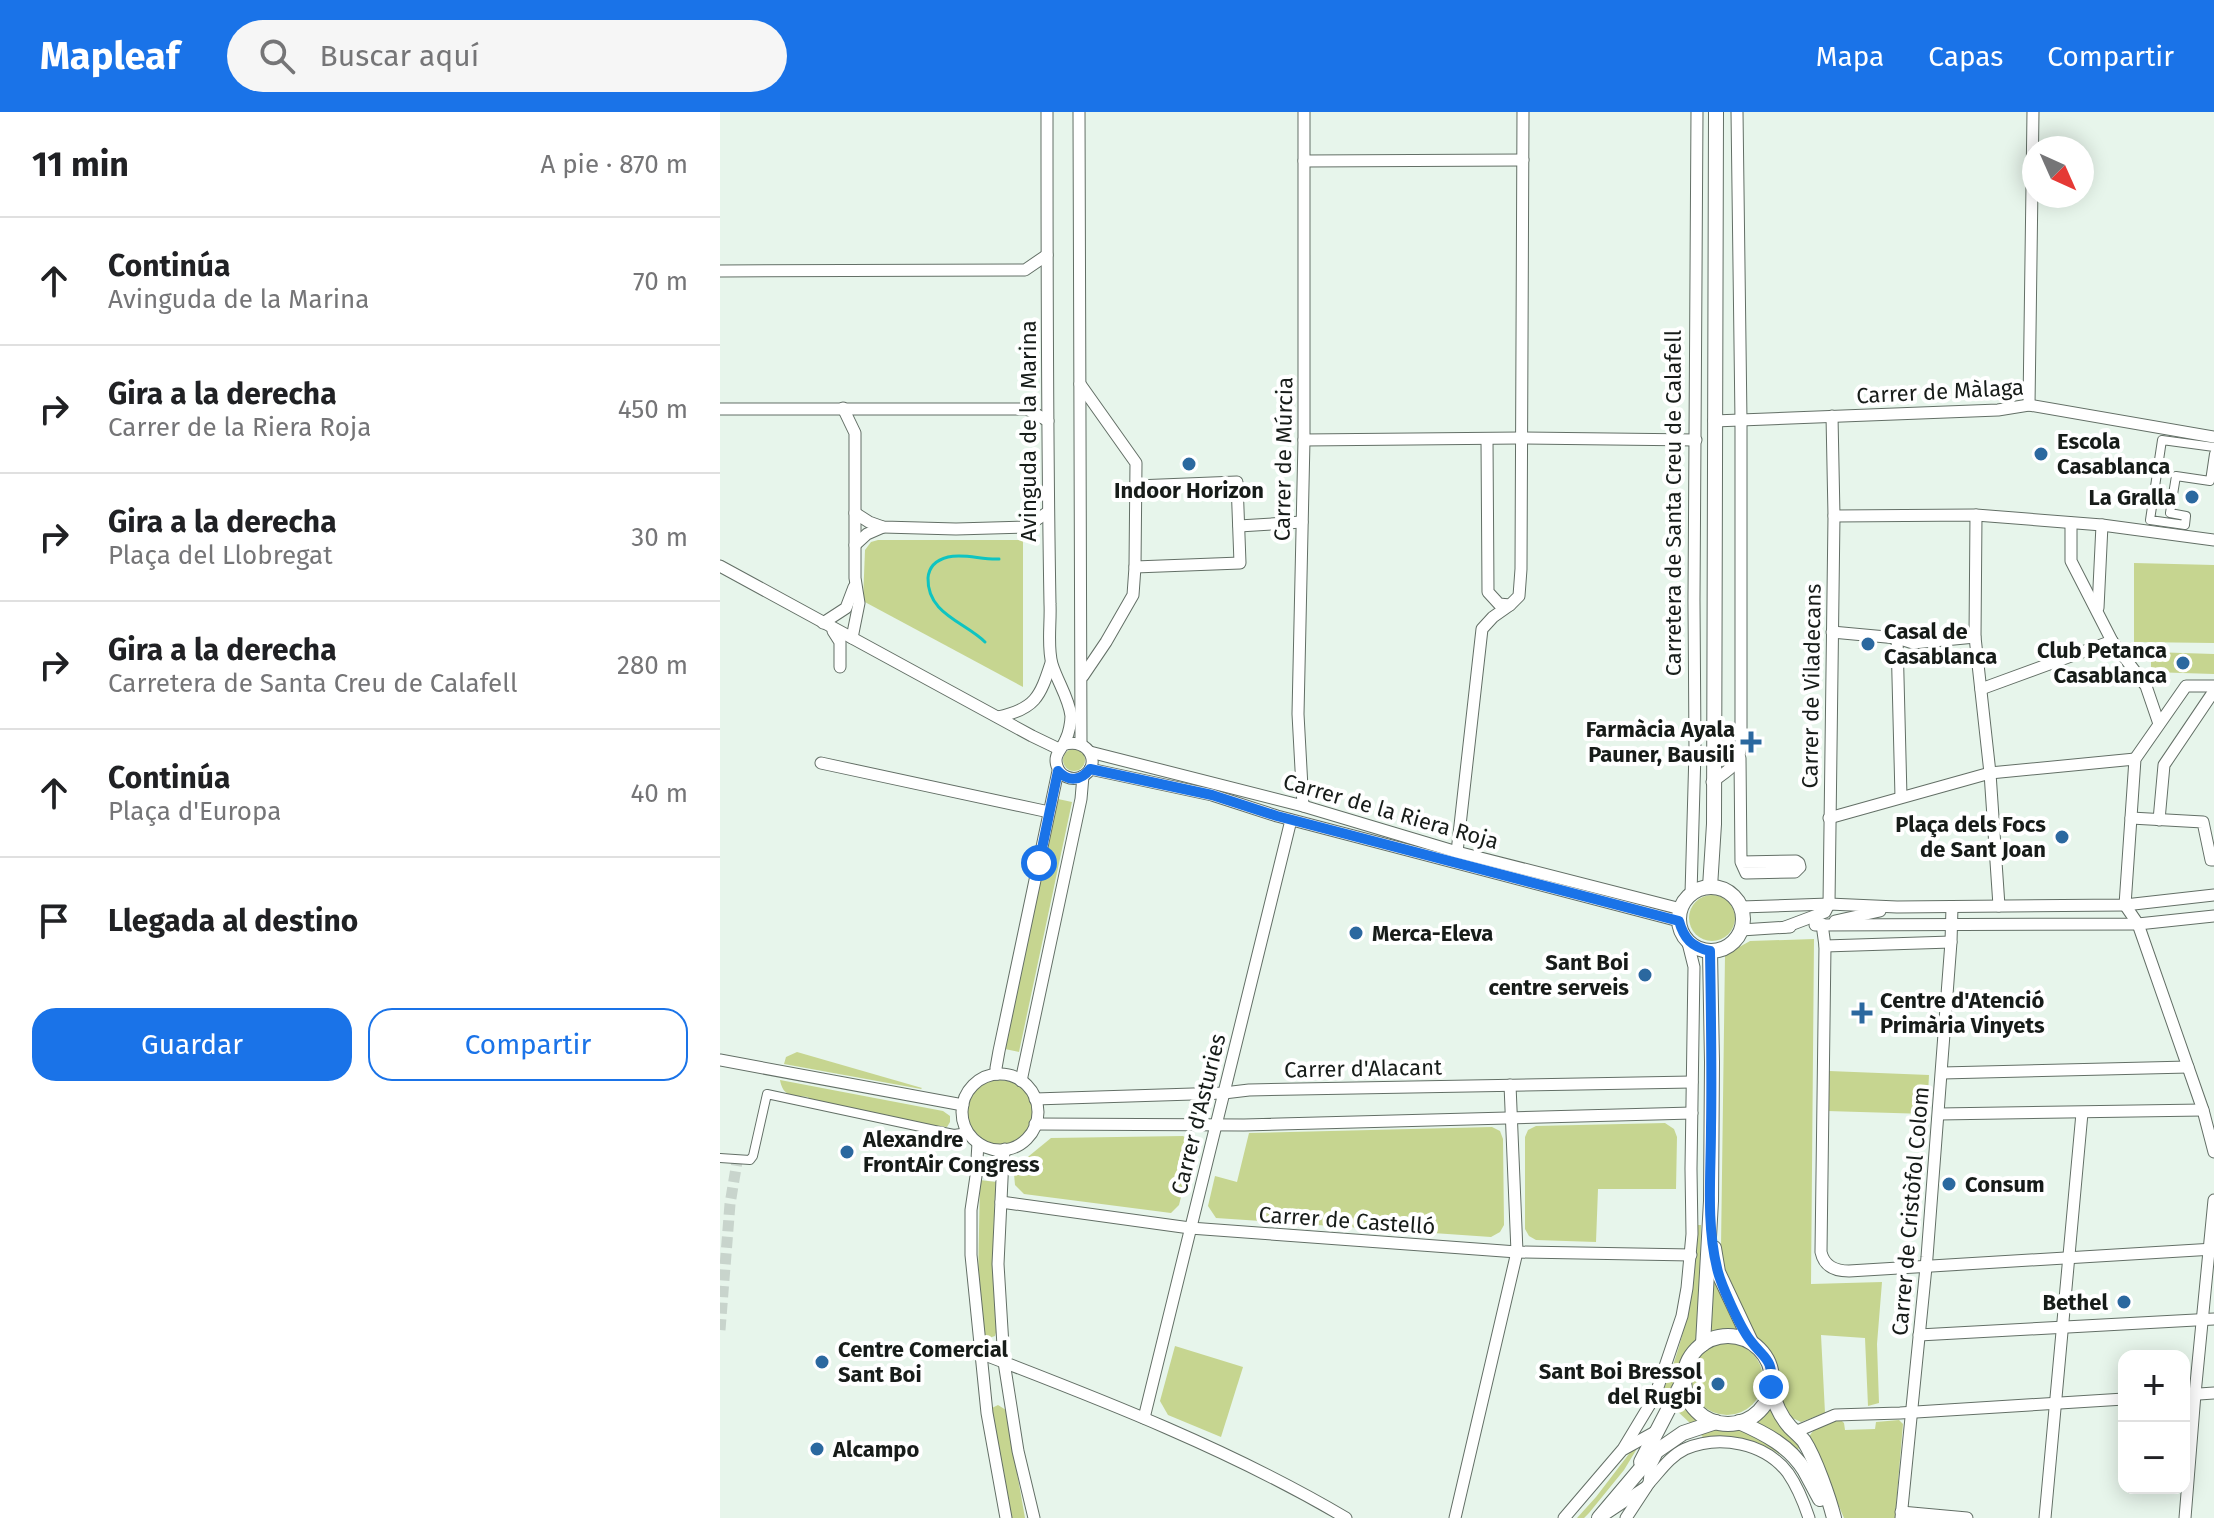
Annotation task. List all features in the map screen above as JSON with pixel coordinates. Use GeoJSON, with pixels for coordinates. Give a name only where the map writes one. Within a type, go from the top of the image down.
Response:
{"type":"FeatureCollection","features":[{"type":"Feature","properties":{"kind":"street","name":"Avinguda de la Marina"},"geometry":{"type":"LineString","coordinates":[[1047,112],[1051,662],[1071,717],[1067,738],[1061,747]]}},
{"type":"Feature","properties":{"kind":"street"},"geometry":{"type":"LineString","coordinates":[[1021,1081],[1086,773],[1092,760],[1086,748],[1082,677],[1079,112]]}},
{"type":"Feature","properties":{"kind":"street","name":"Carrer de Múrcia"},"geometry":{"type":"LineString","coordinates":[[1303,806],[1298,714],[1304,440],[1304,112]]}},
{"type":"Feature","properties":{"kind":"street"},"geometry":{"type":"LineString","coordinates":[[1457,852],[1482,629],[1519,596],[1523,112]]}},
{"type":"Feature","properties":{"kind":"street","name":"Carretera de Santa Creu de Calafell"},"geometry":{"type":"LineString","coordinates":[[1691,894],[1695,751],[1697,112]]}},
{"type":"Feature","properties":{"kind":"street","name":"Carretera de Santa Creu de Calafell"},"geometry":{"type":"LineString","coordinates":[[1710,887],[1714,824],[1716,112]]}},
{"type":"Feature","properties":{"kind":"street"},"geometry":{"type":"LineString","coordinates":[[1737,112],[1741,862]]}},
{"type":"Feature","properties":{"kind":"street"},"geometry":{"type":"LineString","coordinates":[[2029,405],[2033,112]]}},
{"type":"Feature","properties":{"kind":"street"},"geometry":{"type":"LineString","coordinates":[[1304,161],[1523,160]]}},
{"type":"Feature","properties":{"kind":"street"},"geometry":{"type":"LineString","coordinates":[[720,271],[1025,270],[1047,255]]}},
{"type":"Feature","properties":{"kind":"street"},"geometry":{"type":"LineString","coordinates":[[1025,270],[1047,285]]}},
{"type":"Feature","properties":{"kind":"street"},"geometry":{"type":"LineString","coordinates":[[1080,384],[1136,463],[1133,595],[1082,677]]}},
{"type":"Feature","properties":{"kind":"street"},"geometry":{"type":"LineString","coordinates":[[1027,409],[1048,394]]}},
{"type":"Feature","properties":{"kind":"street","name":"Carrer de Màlaga"},"geometry":{"type":"LineString","coordinates":[[1714,421],[1998,410],[2029,405],[2214,437]]}},
{"type":"Feature","properties":{"kind":"street"},"geometry":{"type":"LineString","coordinates":[[843,408],[855,433],[855,578],[859,603],[852,638]]}},
{"type":"Feature","properties":{"kind":"street"},"geometry":{"type":"LineString","coordinates":[[855,433],[865,415],[873,408]]}},
{"type":"Feature","properties":{"kind":"street"},"geometry":{"type":"LineString","coordinates":[[720,409],[1027,409],[1048,421]]}},
{"type":"Feature","properties":{"kind":"street","name":"Carrer de Viladecans"},"geometry":{"type":"LineString","coordinates":[[1829,904],[1834,516],[1832,416]]}},
{"type":"Feature","properties":{"kind":"street"},"geometry":{"type":"LineString","coordinates":[[1487,439],[1488,592],[1499,604],[1510,605]]}},
{"type":"Feature","properties":{"kind":"street"},"geometry":{"type":"LineString","coordinates":[[1304,440],[1696,440]]}},
{"type":"Feature","properties":{"kind":"street"},"geometry":{"type":"LineString","coordinates":[[2214,447],[2162,440],[2150,520],[2185,525],[2186,516],[2170,513],[2176,476],[2210,481],[2214,454]]}},
{"type":"Feature","properties":{"kind":"street"},"geometry":{"type":"LineString","coordinates":[[1135,567],[1240,563],[1237,482],[1136,486]]}},
{"type":"Feature","properties":{"kind":"street"},"geometry":{"type":"LineString","coordinates":[[855,513],[883,527],[956,529],[1026,527],[1048,512]]}},
{"type":"Feature","properties":{"kind":"street"},"geometry":{"type":"LineString","coordinates":[[1976,515],[1975,637],[1990,773],[1999,906]]}},
{"type":"Feature","properties":{"kind":"street"},"geometry":{"type":"LineString","coordinates":[[1834,516],[1976,515],[2022,523],[2102,525],[2214,540]]}},
{"type":"Feature","properties":{"kind":"street"},"geometry":{"type":"LineString","coordinates":[[1239,526],[1302,522]]}},
{"type":"Feature","properties":{"kind":"street"},"geometry":{"type":"LineString","coordinates":[[2071,523],[2071,561],[2112,641],[2146,686],[2159,724]]}},
{"type":"Feature","properties":{"kind":"street"},"geometry":{"type":"LineString","coordinates":[[2097,610],[2102,525]]}},
{"type":"Feature","properties":{"kind":"street"},"geometry":{"type":"LineString","coordinates":[[855,545],[867,534],[883,527]]}},
{"type":"Feature","properties":{"kind":"street"},"geometry":{"type":"LineString","coordinates":[[1026,527],[1049,546]]}},
{"type":"Feature","properties":{"kind":"street"},"geometry":{"type":"LineString","coordinates":[[720,566],[998,717],[1061,747]]}},
{"type":"Feature","properties":{"kind":"street"},"geometry":{"type":"LineString","coordinates":[[823,623],[846,608],[855,578]]}},
{"type":"Feature","properties":{"kind":"street"},"geometry":{"type":"LineString","coordinates":[[823,623],[836,633],[840,642],[840,667]]}},
{"type":"Feature","properties":{"kind":"street"},"geometry":{"type":"LineString","coordinates":[[1832,632],[1897,638],[1913,643],[1975,637]]}},
{"type":"Feature","properties":{"kind":"street"},"geometry":{"type":"LineString","coordinates":[[1897,638],[1901,797]]}},
{"type":"Feature","properties":{"kind":"street"},"geometry":{"type":"LineString","coordinates":[[1981,689],[2112,641]]}},
{"type":"Feature","properties":{"kind":"street"},"geometry":{"type":"LineString","coordinates":[[998,717],[1019,713],[1032,703],[1043,688],[1051,662]]}},
{"type":"Feature","properties":{"kind":"street"},"geometry":{"type":"LineString","coordinates":[[2159,820],[2164,765],[2214,688],[2186,686],[2135,759],[2125,905],[2138,924],[2203,1110],[2214,1152]]}},
{"type":"Feature","properties":{"kind":"street"},"geometry":{"type":"LineString","coordinates":[[997,1074],[999,1051],[1058,771],[1056,756],[1061,747],[1072,742],[1086,748]]}},
{"type":"Feature","properties":{"kind":"street","name":"Carrer de la Riera Roja"},"geometry":{"type":"LineString","coordinates":[[1086,748],[1303,806],[1680,915]]}},
{"type":"Feature","properties":{"kind":"street"},"geometry":{"type":"LineString","coordinates":[[1712,782],[1740,758]]}},
{"type":"Feature","properties":{"kind":"street"},"geometry":{"type":"LineString","coordinates":[[1829,818],[1990,773],[2135,759]]}},
{"type":"Feature","properties":{"kind":"street"},"geometry":{"type":"LineString","coordinates":[[821,763],[1049,812]]}},
{"type":"Feature","properties":{"kind":"street"},"geometry":{"type":"LineString","coordinates":[[1058,771],[1067,778],[1078,778],[1086,773]]}},
{"type":"Feature","properties":{"kind":"street","name":"Carrer de la Riera Roja"},"geometry":{"type":"LineString","coordinates":[[1086,773],[1212,795],[1291,820],[1680,915]]}},
{"type":"Feature","properties":{"kind":"street"},"geometry":{"type":"LineString","coordinates":[[2131,818],[2203,822],[2212,860]]}},
{"type":"Feature","properties":{"kind":"street","name":"Carrer d'Asturies"},"geometry":{"type":"LineString","coordinates":[[1144,1418],[1291,820]]}},
{"type":"Feature","properties":{"kind":"street"},"geometry":{"type":"LineString","coordinates":[[1564,1518],[1623,1449],[1655,1396],[1682,1316],[1691,1255],[1694,967],[1680,915],[1691,894],[1699,889],[1722,888],[1731,894],[1741,907],[1743,920],[1741,930],[1729,946],[1710,951],[1695,946],[1687,939]]}},
{"type":"Feature","properties":{"kind":"street"},"geometry":{"type":"LineString","coordinates":[[1741,907],[1829,904],[1897,907],[2125,905],[2214,896]]}},
{"type":"Feature","properties":{"kind":"street"},"geometry":{"type":"LineString","coordinates":[[1785,927],[1825,912],[1829,904]]}},
{"type":"Feature","properties":{"kind":"street"},"geometry":{"type":"LineString","coordinates":[[1822,924],[1897,907]]}},
{"type":"Feature","properties":{"kind":"street","name":"Carrer de Cristòfol Colom"},"geometry":{"type":"LineString","coordinates":[[1901,1515],[1939,1114],[1952,907]]}},
{"type":"Feature","properties":{"kind":"street"},"geometry":{"type":"LineString","coordinates":[[1741,930],[1822,924],[2138,924],[2214,916]]}},
{"type":"Feature","properties":{"kind":"street"},"geometry":{"type":"LineString","coordinates":[[1822,924],[1825,946],[1823,1258],[1833,1269],[1842,1271],[2212,1249]]}},
{"type":"Feature","properties":{"kind":"street"},"geometry":{"type":"LineString","coordinates":[[1825,946],[1951,942]]}},
{"type":"Feature","properties":{"kind":"street"},"geometry":{"type":"LineString","coordinates":[[1703,1344],[1710,1224],[1710,951]]}},
{"type":"Feature","properties":{"kind":"street"},"geometry":{"type":"LineString","coordinates":[[720,1060],[963,1105]]}},
{"type":"Feature","properties":{"kind":"street"},"geometry":{"type":"LineString","coordinates":[[1942,1073],[2188,1067]]}},
{"type":"Feature","properties":{"kind":"street"},"geometry":{"type":"LineString","coordinates":[[997,1074],[1021,1081],[1035,1099],[1037,1111],[1035,1124],[1024,1141],[1005,1149],[991,1149],[978,1143],[963,1121],[963,1105],[968,1091],[986,1077],[997,1074]]}},
{"type":"Feature","properties":{"kind":"street","name":"Carrer d'Alacant"},"geometry":{"type":"LineString","coordinates":[[1035,1099],[1249,1090],[1692,1082]]}},
{"type":"Feature","properties":{"kind":"street"},"geometry":{"type":"LineString","coordinates":[[1455,1518],[1517,1252],[1510,1085]]}},
{"type":"Feature","properties":{"kind":"street"},"geometry":{"type":"LineString","coordinates":[[720,1158],[745,1161],[753,1156],[767,1094],[954,1134],[968,1132]]}},
{"type":"Feature","properties":{"kind":"street"},"geometry":{"type":"LineString","coordinates":[[1939,1114],[2203,1110]]}},
{"type":"Feature","properties":{"kind":"street"},"geometry":{"type":"LineString","coordinates":[[1035,1124],[1216,1124],[1692,1113]]}},
{"type":"Feature","properties":{"kind":"street"},"geometry":{"type":"LineString","coordinates":[[2045,1518],[2082,1113]]}},
{"type":"Feature","properties":{"kind":"street"},"geometry":{"type":"LineString","coordinates":[[978,1143],[971,1241],[987,1413],[1006,1518]]}},
{"type":"Feature","properties":{"kind":"street"},"geometry":{"type":"LineString","coordinates":[[1005,1149],[998,1264],[1004,1362],[1018,1451],[1034,1518]]}},
{"type":"Feature","properties":{"kind":"street"},"geometry":{"type":"LineString","coordinates":[[2190,1391],[2208,1320],[2214,1200]]}},
{"type":"Feature","properties":{"kind":"street","name":"Carrer de Castelló"},"geometry":{"type":"LineString","coordinates":[[1001,1202],[1190,1228],[1517,1252],[1691,1255]]}},
{"type":"Feature","properties":{"kind":"street"},"geometry":{"type":"LineString","coordinates":[[1710,1224],[1718,1272],[1751,1342]]}},
{"type":"Feature","properties":{"kind":"street"},"geometry":{"type":"LineString","coordinates":[[1919,1335],[2208,1320]]}},
{"type":"Feature","properties":{"kind":"street"},"geometry":{"type":"LineString","coordinates":[[1637,1472],[1655,1432],[1679,1391],[1689,1360],[1703,1344],[1716,1338],[1738,1337],[1751,1342],[1767,1360],[1774,1399],[1780,1412],[1803,1440],[1831,1504],[1833,1518]]}},
{"type":"Feature","properties":{"kind":"street"},"geometry":{"type":"LineString","coordinates":[[980,1353],[1144,1418],[1263,1472],[1346,1518]]}},
{"type":"Feature","properties":{"kind":"street"},"geometry":{"type":"LineString","coordinates":[[1684,1376],[1685,1389],[1692,1405],[1703,1416],[1728,1424],[1751,1417],[1762,1408],[1771,1387]]}},
{"type":"Feature","properties":{"kind":"street"},"geometry":{"type":"LineString","coordinates":[[2190,1395],[2214,1393]]}},
{"type":"Feature","properties":{"kind":"street"},"geometry":{"type":"LineString","coordinates":[[1795,1432],[1835,1415],[2118,1399]]}},
{"type":"Feature","properties":{"kind":"street"},"geometry":{"type":"LineString","coordinates":[[1600,1518],[1660,1448],[1683,1433],[1716,1422]]}},
{"type":"Feature","properties":{"kind":"street"},"geometry":{"type":"LineString","coordinates":[[1739,1422],[1762,1432],[1798,1461],[1833,1518]]}},
{"type":"Feature","properties":{"kind":"street"},"geometry":{"type":"LineString","coordinates":[[2185,1518],[2188,1422]]}},
{"type":"Feature","properties":{"kind":"street"},"geometry":{"type":"LineString","coordinates":[[1623,1449],[1655,1432]]}},
{"type":"Feature","properties":{"kind":"street"},"geometry":{"type":"LineString","coordinates":[[1626,1518],[1669,1461],[1685,1449],[1710,1443],[1740,1444],[1762,1451],[1779,1463],[1791,1478],[1810,1518]]}},
{"type":"Feature","properties":{"kind":"street"},"geometry":{"type":"LineString","coordinates":[[1649,1485],[1651,1465],[1660,1448]]}},
{"type":"Feature","properties":{"kind":"street"},"geometry":{"type":"LineString","coordinates":[[1600,1518],[1649,1485]]}},
{"type":"Feature","properties":{"kind":"street"},"geometry":{"type":"LineString","coordinates":[[1810,1518],[1813,1488]]}},
{"type":"Feature","properties":{"kind":"street"},"geometry":{"type":"LineString","coordinates":[[1321,1503],[1329,1518]]}},
{"type":"Feature","properties":{"kind":"street"},"geometry":{"type":"LineString","coordinates":[[1901,1515],[1967,1518]]}},
{"type":"Feature","properties":{"kind":"green space"},"geometry":{"type":"Polygon","coordinates":[[[1023,540],[1023,687],[863,601],[865,550],[871,542],[1023,540]]]}},
{"type":"Feature","properties":{"kind":"green space"},"geometry":{"type":"Polygon","coordinates":[[[2134,563],[2214,565],[2214,643],[2134,642],[2134,563]]]}},
{"type":"Feature","properties":{"kind":"green space","name":"Club Petanca Casablanca"},"geometry":{"type":"Polygon","coordinates":[[[2151,652],[2214,654],[2214,674],[2151,672],[2151,652]]]}},
{"type":"Feature","properties":{"kind":"green space"},"geometry":{"type":"Polygon","coordinates":[[[1074,749],[1082,752],[1085,760],[1082,768],[1074,771],[1066,768],[1063,760],[1066,752],[1074,749]]]}},
{"type":"Feature","properties":{"kind":"green space"},"geometry":{"type":"Polygon","coordinates":[[[1058,799],[1072,802],[1019,1052],[1005,1049],[1058,799]]]}},
{"type":"Feature","properties":{"kind":"green space"},"geometry":{"type":"Polygon","coordinates":[[[1712,895],[1728,902],[1735,918],[1728,934],[1712,941],[1696,934],[1689,918],[1696,902],[1712,895]]]}},
{"type":"Feature","properties":{"kind":"green space"},"geometry":{"type":"Polygon","coordinates":[[[1814,939],[1811,1284],[1882,1282],[1877,1344],[1879,1403],[1868,1406],[1865,1338],[1821,1335],[1825,1413],[1801,1422],[1788,1416],[1776,1387],[1773,1356],[1752,1336],[1722,1269],[1725,955],[1750,941],[1814,939]]]}},
{"type":"Feature","properties":{"kind":"green space"},"geometry":{"type":"Polygon","coordinates":[[[797,1052],[922,1088],[784,1064],[786,1057],[797,1052]]]}},
{"type":"Feature","properties":{"kind":"green space"},"geometry":{"type":"Polygon","coordinates":[[[1829,1071],[1929,1075],[1927,1114],[1827,1111],[1829,1071]]]}},
{"type":"Feature","properties":{"kind":"green space"},"geometry":{"type":"Polygon","coordinates":[[[780,1080],[943,1111],[950,1116],[950,1122],[947,1127],[935,1126],[810,1101],[808,1097],[786,1093],[780,1080]]]}},
{"type":"Feature","properties":{"kind":"green space"},"geometry":{"type":"Polygon","coordinates":[[[1000,1080],[1013,1083],[1023,1090],[1030,1100],[1033,1113],[1030,1126],[1023,1136],[1013,1143],[1000,1146],[987,1143],[977,1136],[970,1126],[967,1113],[970,1100],[977,1090],[987,1083],[1000,1080]]]}},
{"type":"Feature","properties":{"kind":"green space"},"geometry":{"type":"Polygon","coordinates":[[[1665,1123],[1674,1129],[1677,1137],[1676,1189],[1598,1189],[1596,1242],[1536,1240],[1529,1236],[1525,1229],[1525,1137],[1528,1130],[1536,1126],[1665,1123]]]}},
{"type":"Feature","properties":{"kind":"green space"},"geometry":{"type":"Polygon","coordinates":[[[1492,1127],[1500,1131],[1503,1139],[1504,1225],[1500,1232],[1491,1237],[1216,1218],[1208,1206],[1215,1176],[1237,1182],[1249,1133],[1492,1127]]]}},
{"type":"Feature","properties":{"kind":"green space"},"geometry":{"type":"Polygon","coordinates":[[[1183,1136],[1193,1149],[1179,1205],[1171,1213],[1024,1194],[1015,1185],[1014,1174],[1018,1165],[1051,1138],[1183,1136]]]}},
{"type":"Feature","properties":{"kind":"green space"},"geometry":{"type":"Polygon","coordinates":[[[980,1180],[996,1182],[994,1256],[997,1329],[995,1336],[989,1338],[982,1334],[978,1283],[980,1180]]]}},
{"type":"Feature","properties":{"kind":"green space"},"geometry":{"type":"Polygon","coordinates":[[[1696,1225],[1701,1225],[1699,1336],[1685,1356],[1678,1383],[1667,1402],[1661,1396],[1688,1312],[1696,1225]]]}},
{"type":"Feature","properties":{"kind":"green space"},"geometry":{"type":"Polygon","coordinates":[[[1711,1273],[1738,1329],[1736,1332],[1710,1333],[1711,1273]]]}},
{"type":"Feature","properties":{"kind":"green space"},"geometry":{"type":"Polygon","coordinates":[[[1720,1343],[1734,1343],[1753,1353],[1763,1372],[1763,1386],[1753,1405],[1734,1415],[1720,1415],[1701,1405],[1691,1386],[1691,1372],[1701,1353],[1720,1343]]]}},
{"type":"Feature","properties":{"kind":"green space"},"geometry":{"type":"Polygon","coordinates":[[[1175,1346],[1243,1367],[1221,1437],[1168,1415],[1160,1401],[1175,1346]]]}},
{"type":"Feature","properties":{"kind":"green space"},"geometry":{"type":"Polygon","coordinates":[[[1682,1398],[1701,1420],[1691,1424],[1675,1409],[1682,1398]]]}},
{"type":"Feature","properties":{"kind":"green space"},"geometry":{"type":"Polygon","coordinates":[[[998,1405],[1006,1410],[1025,1518],[1010,1518],[992,1408],[998,1405]]]}},
{"type":"Feature","properties":{"kind":"green space"},"geometry":{"type":"Polygon","coordinates":[[[1769,1405],[1801,1447],[1796,1450],[1752,1422],[1769,1405]]]}},
{"type":"Feature","properties":{"kind":"green space"},"geometry":{"type":"Polygon","coordinates":[[[1841,1420],[1845,1430],[1875,1429],[1876,1422],[1899,1420],[1903,1424],[1895,1518],[1844,1518],[1809,1437],[1822,1425],[1841,1420]]]}},
{"type":"Feature","properties":{"kind":"green space"},"geometry":{"type":"Polygon","coordinates":[[[1723,1428],[1748,1432],[1786,1454],[1782,1456],[1746,1439],[1705,1439],[1699,1433],[1723,1428]]]}},
{"type":"Feature","properties":{"kind":"green space"},"geometry":{"type":"Polygon","coordinates":[[[1638,1447],[1624,1470],[1589,1513],[1584,1518],[1577,1518],[1632,1450],[1638,1447]]]}},
{"type":"Feature","properties":{"kind":"waterway"},"geometry":{"type":"LineString","coordinates":[[985,642],[940,609],[929,590],[928,578],[934,564],[948,557],[999,559]]}},
{"type":"Feature","properties":{"kind":"tunnel"},"geometry":{"type":"LineString","coordinates":[[720,1330],[730,1204],[739,1150]]}},
{"type":"Feature","properties":{"kind":"place","name":"Escola Casablanca"},"geometry":{"type":"Point","coordinates":[2041,454]}},
{"type":"Feature","properties":{"kind":"place","name":"Indoor Horizon"},"geometry":{"type":"Point","coordinates":[1189,464]}},
{"type":"Feature","properties":{"kind":"place","name":"La Gralla"},"geometry":{"type":"Point","coordinates":[2192,497]}},
{"type":"Feature","properties":{"kind":"place","name":"Casal de Casablanca"},"geometry":{"type":"Point","coordinates":[1868,644]}},
{"type":"Feature","properties":{"kind":"place","name":"Club Petanca Casablanca"},"geometry":{"type":"Point","coordinates":[2183,663]}},
{"type":"Feature","properties":{"kind":"place","name":"Farmàcia Ayala Pauner, Bausili"},"geometry":{"type":"Point","coordinates":[1751,742]}},
{"type":"Feature","properties":{"kind":"place","name":"Plaça dels Focs de Sant Joan"},"geometry":{"type":"Point","coordinates":[2062,837]}},
{"type":"Feature","properties":{"kind":"place","name":"Merca-Eleva"},"geometry":{"type":"Point","coordinates":[1356,933]}},
{"type":"Feature","properties":{"kind":"place","name":"Sant Boi centre serveis"},"geometry":{"type":"Point","coordinates":[1645,975]}},
{"type":"Feature","properties":{"kind":"place","name":"Centre d'Atenció Primària Vinyets"},"geometry":{"type":"Point","coordinates":[1862,1013]}},
{"type":"Feature","properties":{"kind":"place","name":"Alexandre FrontAir Congress"},"geometry":{"type":"Point","coordinates":[847,1152]}},
{"type":"Feature","properties":{"kind":"place","name":"Consum"},"geometry":{"type":"Point","coordinates":[1949,1184]}},
{"type":"Feature","properties":{"kind":"place","name":"Bethel"},"geometry":{"type":"Point","coordinates":[2124,1302]}},
{"type":"Feature","properties":{"kind":"place","name":"Centre Comercial Sant Boi"},"geometry":{"type":"Point","coordinates":[822,1362]}},
{"type":"Feature","properties":{"kind":"place","name":"Sant Boi Bressol del Rugbi"},"geometry":{"type":"Point","coordinates":[1718,1384]}},
{"type":"Feature","properties":{"kind":"place","name":"Alcampo"},"geometry":{"type":"Point","coordinates":[817,1449]}},
{"type":"Feature","properties":{"kind":"route"},"geometry":{"type":"LineString","coordinates":[[1039,863],[1058,771],[1072,779],[1083,776],[1090,769],[1212,795],[1277,816],[1679,921],[1687,939],[1700,949],[1710,951],[1710,1224],[1716,1265],[1742,1326],[1767,1360],[1771,1387]]}}]}
